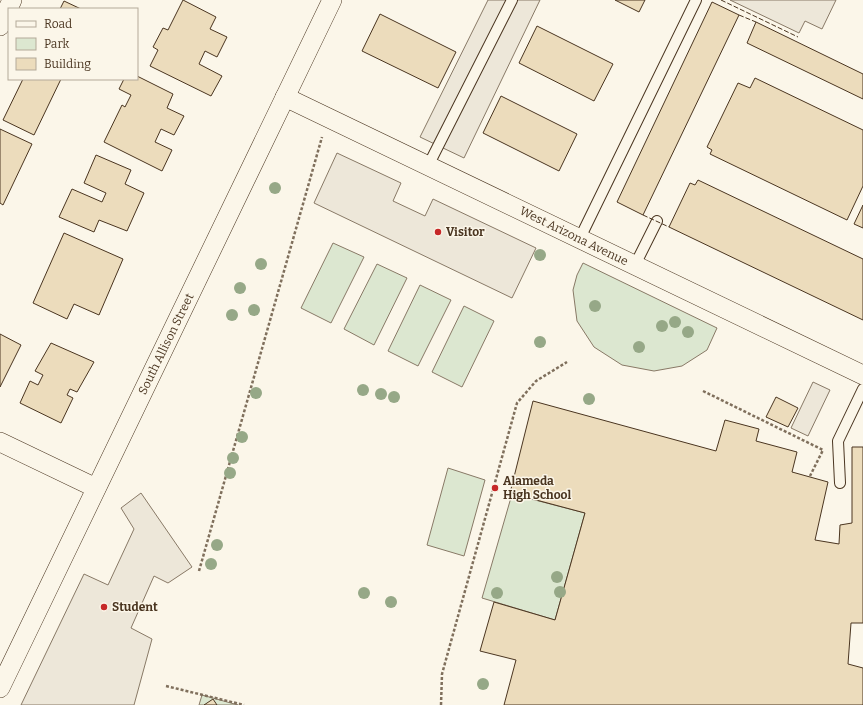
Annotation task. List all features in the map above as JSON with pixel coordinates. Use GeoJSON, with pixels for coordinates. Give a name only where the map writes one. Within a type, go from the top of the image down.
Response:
{"type":"FeatureCollection","features":[{"type":"Feature","properties":{"kind":"street","name":"South Allison Street"},"geometry":{"type":"LineString","coordinates":[[0,688],[332,0]]}},
{"type":"Feature","properties":{"kind":"street"},"geometry":{"type":"LineString","coordinates":[[0,26],[8,9]]}},
{"type":"Feature","properties":{"kind":"street","name":"West Arizona Avenue"},"geometry":{"type":"LineString","coordinates":[[286,97],[863,375]]}},
{"type":"Feature","properties":{"kind":"street"},"geometry":{"type":"LineString","coordinates":[[0,442],[96,488]]}},
{"type":"Feature","properties":{"kind":"lane"},"geometry":{"type":"LineString","coordinates":[[428,166],[512,0]]}},
{"type":"Feature","properties":{"kind":"lane"},"geometry":{"type":"LineString","coordinates":[[580,238],[696,0]]}},
{"type":"Feature","properties":{"kind":"lane"},"geometry":{"type":"LineString","coordinates":[[635,265],[657,221]]}},
{"type":"Feature","properties":{"kind":"lane"},"geometry":{"type":"LineString","coordinates":[[840,483],[838,442],[863,389]]}},
{"type":"Feature","properties":{"kind":"path"},"geometry":{"type":"LineString","coordinates":[[199,571],[323,134]]}},
{"type":"Feature","properties":{"kind":"path"},"geometry":{"type":"LineString","coordinates":[[441,705],[442,674],[517,402],[536,381],[567,362]]}},
{"type":"Feature","properties":{"kind":"path"},"geometry":{"type":"LineString","coordinates":[[703,391],[823,450],[810,476]]}},
{"type":"Feature","properties":{"kind":"path"},"geometry":{"type":"LineString","coordinates":[[166,686],[244,705]]}},
{"type":"Feature","properties":{"kind":"green space"},"geometry":{"type":"Polygon","coordinates":[[[333,243],[364,257],[331,323],[301,308],[333,243]]]}},
{"type":"Feature","properties":{"kind":"green space"},"geometry":{"type":"Polygon","coordinates":[[[583,263],[717,328],[707,350],[682,366],[654,371],[622,365],[594,347],[577,321],[573,290],[577,275],[583,263]]]}},
{"type":"Feature","properties":{"kind":"green space"},"geometry":{"type":"Polygon","coordinates":[[[377,264],[407,278],[374,345],[344,329],[377,264]]]}},
{"type":"Feature","properties":{"kind":"green space"},"geometry":{"type":"Polygon","coordinates":[[[420,285],[451,300],[418,366],[388,351],[420,285]]]}},
{"type":"Feature","properties":{"kind":"green space"},"geometry":{"type":"Polygon","coordinates":[[[464,306],[494,321],[462,387],[432,372],[464,306]]]}},
{"type":"Feature","properties":{"kind":"green space"},"geometry":{"type":"Polygon","coordinates":[[[448,468],[485,480],[464,556],[427,545],[448,468]]]}},
{"type":"Feature","properties":{"kind":"green space"},"geometry":{"type":"Polygon","coordinates":[[[512,494],[585,513],[555,620],[482,598],[512,494]]]}},
{"type":"Feature","properties":{"kind":"green space"},"geometry":{"type":"Polygon","coordinates":[[[202,695],[238,705],[199,705],[202,695]]]}},
{"type":"Feature","properties":{"kind":"shaded area"},"geometry":{"type":"Polygon","coordinates":[[[488,0],[540,0],[464,158],[420,137],[488,0]]]}},
{"type":"Feature","properties":{"kind":"shaded area"},"geometry":{"type":"Polygon","coordinates":[[[730,0],[836,0],[822,29],[805,21],[799,33],[730,0]]]}},
{"type":"Feature","properties":{"kind":"shaded area","name":"Visitor"},"geometry":{"type":"Polygon","coordinates":[[[337,153],[401,183],[393,201],[425,216],[433,199],[536,248],[512,298],[314,203],[337,153]]]}},
{"type":"Feature","properties":{"kind":"shaded area"},"geometry":{"type":"Polygon","coordinates":[[[813,382],[830,390],[808,436],[791,428],[813,382]]]}},
{"type":"Feature","properties":{"kind":"shaded area","name":"Student"},"geometry":{"type":"Polygon","coordinates":[[[141,493],[192,567],[168,583],[154,576],[131,628],[152,639],[134,705],[21,705],[84,574],[108,585],[134,529],[121,508],[141,493]]]}},
{"type":"Feature","properties":{"kind":"building"},"geometry":{"type":"Polygon","coordinates":[[[183,0],[216,17],[210,29],[227,37],[217,57],[205,51],[199,64],[222,76],[211,96],[150,66],[158,50],[153,47],[163,28],[168,30],[183,0]]]}},
{"type":"Feature","properties":{"kind":"building"},"geometry":{"type":"Polygon","coordinates":[[[615,0],[645,0],[639,12],[615,0]]]}},
{"type":"Feature","properties":{"kind":"building"},"geometry":{"type":"Polygon","coordinates":[[[64,1],[79,8],[60,8],[64,1]]]}},
{"type":"Feature","properties":{"kind":"building"},"geometry":{"type":"Polygon","coordinates":[[[712,2],[739,15],[643,215],[617,202],[712,2]]]}},
{"type":"Feature","properties":{"kind":"building"},"geometry":{"type":"Polygon","coordinates":[[[380,14],[456,52],[438,88],[362,51],[380,14]]]}},
{"type":"Feature","properties":{"kind":"building"},"geometry":{"type":"Polygon","coordinates":[[[756,22],[863,74],[863,99],[747,43],[756,22]]]}},
{"type":"Feature","properties":{"kind":"building"},"geometry":{"type":"Polygon","coordinates":[[[537,26],[613,64],[594,101],[519,63],[537,26]]]}},
{"type":"Feature","properties":{"kind":"building"},"geometry":{"type":"Polygon","coordinates":[[[138,76],[173,94],[167,108],[184,116],[174,135],[161,129],[155,142],[172,150],[162,171],[104,142],[122,105],[125,107],[131,95],[119,89],[124,80],[138,80],[138,76]]]}},
{"type":"Feature","properties":{"kind":"building"},"geometry":{"type":"Polygon","coordinates":[[[755,78],[863,130],[863,186],[847,220],[710,154],[712,150],[707,147],[738,83],[750,88],[755,78]]]}},
{"type":"Feature","properties":{"kind":"building"},"geometry":{"type":"Polygon","coordinates":[[[23,80],[61,80],[34,135],[3,120],[23,80]]]}},
{"type":"Feature","properties":{"kind":"building"},"geometry":{"type":"Polygon","coordinates":[[[501,96],[577,134],[559,171],[483,133],[501,96]]]}},
{"type":"Feature","properties":{"kind":"building"},"geometry":{"type":"Polygon","coordinates":[[[0,129],[32,144],[3,205],[0,203],[0,129]]]}},
{"type":"Feature","properties":{"kind":"building"},"geometry":{"type":"Polygon","coordinates":[[[96,155],[131,170],[125,184],[144,193],[127,231],[99,220],[94,232],[59,217],[72,189],[102,202],[106,193],[84,183],[96,155]]]}},
{"type":"Feature","properties":{"kind":"building"},"geometry":{"type":"Polygon","coordinates":[[[698,180],[863,259],[863,320],[669,227],[690,183],[695,185],[698,180]]]}},
{"type":"Feature","properties":{"kind":"building"},"geometry":{"type":"Polygon","coordinates":[[[863,205],[863,228],[854,224],[863,205]]]}},
{"type":"Feature","properties":{"kind":"building"},"geometry":{"type":"Polygon","coordinates":[[[64,233],[123,259],[99,315],[74,304],[67,319],[33,303],[64,233]]]}},
{"type":"Feature","properties":{"kind":"building"},"geometry":{"type":"Polygon","coordinates":[[[0,334],[21,345],[0,387],[0,334]]]}},
{"type":"Feature","properties":{"kind":"building"},"geometry":{"type":"Polygon","coordinates":[[[51,343],[94,362],[77,392],[70,389],[67,395],[73,398],[61,423],[20,403],[30,381],[38,385],[43,375],[35,371],[51,343]]]}},
{"type":"Feature","properties":{"kind":"building"},"geometry":{"type":"Polygon","coordinates":[[[776,397],[798,408],[788,427],[766,417],[776,397]]]}},
{"type":"Feature","properties":{"kind":"building"},"geometry":{"type":"Polygon","coordinates":[[[533,401],[716,451],[725,420],[759,429],[756,441],[797,452],[792,472],[828,482],[815,540],[839,544],[840,525],[852,523],[852,447],[863,447],[863,623],[851,623],[848,664],[863,668],[863,705],[504,705],[516,660],[480,651],[494,602],[555,620],[585,513],[510,493],[533,401]]]}},
{"type":"Feature","properties":{"kind":"building"},"geometry":{"type":"Polygon","coordinates":[[[213,699],[217,705],[204,705],[213,699]]]}},
{"type":"Feature","properties":{"kind":"fence"},"geometry":{"type":"LineString","coordinates":[[721,0],[798,37]]}},
{"type":"Feature","properties":{"kind":"fence"},"geometry":{"type":"LineString","coordinates":[[739,15],[756,22]]}},
{"type":"Feature","properties":{"kind":"fence"},"geometry":{"type":"LineString","coordinates":[[643,215],[669,227]]}},
{"type":"Feature","properties":{"kind":"place","name":"Visitor"},"geometry":{"type":"Point","coordinates":[438,232]}},
{"type":"Feature","properties":{"kind":"place","name":"Alameda High School"},"geometry":{"type":"Point","coordinates":[495,488]}},
{"type":"Feature","properties":{"kind":"place","name":"Student"},"geometry":{"type":"Point","coordinates":[104,607]}}]}
